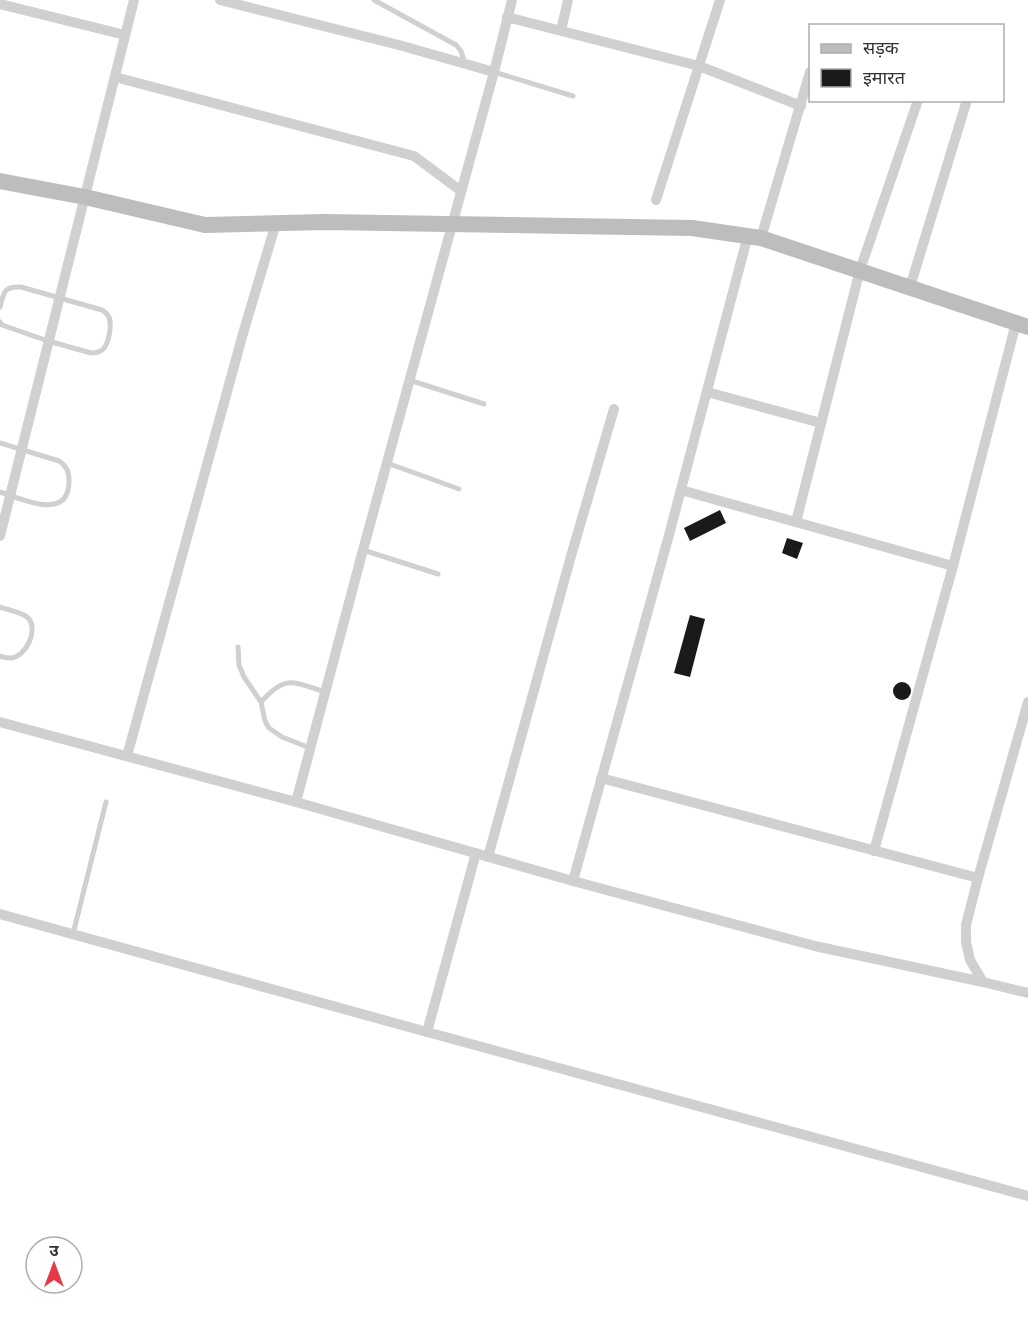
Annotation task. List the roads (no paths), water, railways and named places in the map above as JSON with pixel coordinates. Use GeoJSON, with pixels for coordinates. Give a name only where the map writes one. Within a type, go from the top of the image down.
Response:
{"type":"FeatureCollection","features":[{"type":"Feature","properties":{"kind":"main road"},"geometry":{"type":"LineString","coordinates":[[0,181],[85,197],[205,225],[324,222],[692,228],[755,236],[1022,325]]}},
{"type":"Feature","properties":{"kind":"street"},"geometry":{"type":"LineString","coordinates":[[0,536],[5,493],[21,450],[134,0]]}},
{"type":"Feature","properties":{"kind":"street"},"geometry":{"type":"LineString","coordinates":[[220,0],[399,45],[494,72]]}},
{"type":"Feature","properties":{"kind":"street"},"geometry":{"type":"LineString","coordinates":[[296,802],[512,0]]}},
{"type":"Feature","properties":{"kind":"street"},"geometry":{"type":"LineString","coordinates":[[561,30],[568,0]]}},
{"type":"Feature","properties":{"kind":"street"},"geometry":{"type":"LineString","coordinates":[[656,200],[720,0]]}},
{"type":"Feature","properties":{"kind":"street"},"geometry":{"type":"LineString","coordinates":[[0,4],[125,36]]}},
{"type":"Feature","properties":{"kind":"street"},"geometry":{"type":"LineString","coordinates":[[507,17],[699,66],[801,106]]}},
{"type":"Feature","properties":{"kind":"street"},"geometry":{"type":"LineString","coordinates":[[573,881],[707,392],[755,236],[801,106],[809,76]]}},
{"type":"Feature","properties":{"kind":"street"},"geometry":{"type":"LineString","coordinates":[[115,77],[414,156],[461,191]]}},
{"type":"Feature","properties":{"kind":"street"},"geometry":{"type":"LineString","coordinates":[[796,522],[860,270],[917,102]]}},
{"type":"Feature","properties":{"kind":"street"},"geometry":{"type":"LineString","coordinates":[[910,287],[966,102]]}},
{"type":"Feature","properties":{"kind":"street"},"geometry":{"type":"LineString","coordinates":[[127,756],[244,330],[276,223]]}},
{"type":"Feature","properties":{"kind":"street"},"geometry":{"type":"LineString","coordinates":[[874,850],[1022,325]]}},
{"type":"Feature","properties":{"kind":"street"},"geometry":{"type":"LineString","coordinates":[[707,392],[821,423]]}},
{"type":"Feature","properties":{"kind":"street"},"geometry":{"type":"LineString","coordinates":[[488,857],[567,567],[614,409]]}},
{"type":"Feature","properties":{"kind":"street"},"geometry":{"type":"LineString","coordinates":[[681,490],[953,566]]}},
{"type":"Feature","properties":{"kind":"street"},"geometry":{"type":"LineString","coordinates":[[983,982],[970,960],[966,942],[966,925],[1028,702]]}},
{"type":"Feature","properties":{"kind":"street"},"geometry":{"type":"LineString","coordinates":[[0,722],[815,946],[1028,993]]}},
{"type":"Feature","properties":{"kind":"street"},"geometry":{"type":"LineString","coordinates":[[601,778],[978,878]]}},
{"type":"Feature","properties":{"kind":"street"},"geometry":{"type":"LineString","coordinates":[[427,1032],[476,854]]}},
{"type":"Feature","properties":{"kind":"street"},"geometry":{"type":"LineString","coordinates":[[0,914],[1028,1196]]}},
{"type":"Feature","properties":{"kind":"lane"},"geometry":{"type":"LineString","coordinates":[[374,0],[456,45],[461,51],[465,64]]}},
{"type":"Feature","properties":{"kind":"lane"},"geometry":{"type":"LineString","coordinates":[[494,72],[573,96]]}},
{"type":"Feature","properties":{"kind":"lane"},"geometry":{"type":"LineString","coordinates":[[0,307],[7,288],[21,287],[102,310],[107,314],[110,323],[109,336],[104,348],[91,353],[48,341],[2,325],[0,322]]}},
{"type":"Feature","properties":{"kind":"lane"},"geometry":{"type":"LineString","coordinates":[[409,380],[484,404]]}},
{"type":"Feature","properties":{"kind":"lane"},"geometry":{"type":"LineString","coordinates":[[0,443],[59,461],[67,468],[69,475],[66,497],[54,505],[43,505],[5,493]]}},
{"type":"Feature","properties":{"kind":"lane"},"geometry":{"type":"LineString","coordinates":[[387,463],[459,489]]}},
{"type":"Feature","properties":{"kind":"lane"},"geometry":{"type":"LineString","coordinates":[[363,550],[438,574]]}},
{"type":"Feature","properties":{"kind":"lane"},"geometry":{"type":"LineString","coordinates":[[0,608],[26,616],[32,624],[32,632],[24,651],[10,658],[0,656]]}},
{"type":"Feature","properties":{"kind":"lane"},"geometry":{"type":"LineString","coordinates":[[238,647],[239,665],[244,677],[261,702],[269,728],[310,748]]}},
{"type":"Feature","properties":{"kind":"lane"},"geometry":{"type":"LineString","coordinates":[[261,702],[270,691],[285,683],[297,683],[325,692]]}},
{"type":"Feature","properties":{"kind":"lane"},"geometry":{"type":"LineString","coordinates":[[73,934],[106,802]]}}]}
